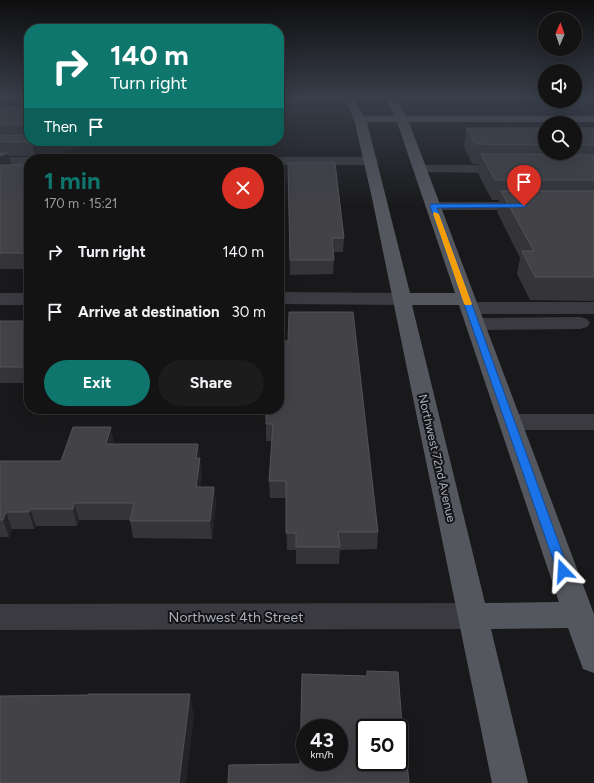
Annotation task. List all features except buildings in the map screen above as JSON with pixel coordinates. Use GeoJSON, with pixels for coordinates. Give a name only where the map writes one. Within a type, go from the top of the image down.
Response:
{"type":"FeatureCollection","features":[{"type":"Feature","properties":{"kind":"main road","name":"Northwest 72nd Avenue"},"geometry":{"type":"LineString","coordinates":[[364,135],[510,783]]}},
{"type":"Feature","properties":{"kind":"main road"},"geometry":{"type":"LineString","coordinates":[[414,135],[420,169],[594,659]]}},
{"type":"Feature","properties":{"kind":"main road"},"geometry":{"type":"LineString","coordinates":[[402,299],[470,310]]}},
{"type":"Feature","properties":{"kind":"main road"},"geometry":{"type":"LineString","coordinates":[[473,616],[579,615]]}},
{"type":"Feature","properties":{"kind":"street"},"geometry":{"type":"LineString","coordinates":[[0,143],[24,143]]}},
{"type":"Feature","properties":{"kind":"street"},"geometry":{"type":"LineString","coordinates":[[0,161],[24,161]]}},
{"type":"Feature","properties":{"kind":"street"},"geometry":{"type":"LineString","coordinates":[[284,162],[371,161]]}},
{"type":"Feature","properties":{"kind":"street"},"geometry":{"type":"LineString","coordinates":[[420,169],[524,169]]}},
{"type":"Feature","properties":{"kind":"street"},"geometry":{"type":"LineString","coordinates":[[434,209],[540,209]]}},
{"type":"Feature","properties":{"kind":"street"},"geometry":{"type":"LineString","coordinates":[[284,298],[402,299]]}},
{"type":"Feature","properties":{"kind":"street"},"geometry":{"type":"LineString","coordinates":[[0,299],[24,299]]}},
{"type":"Feature","properties":{"kind":"street"},"geometry":{"type":"LineString","coordinates":[[470,310],[594,308]]}},
{"type":"Feature","properties":{"kind":"street"},"geometry":{"type":"LineString","coordinates":[[470,310],[594,323]]}},
{"type":"Feature","properties":{"kind":"street"},"geometry":{"type":"LineString","coordinates":[[510,422],[594,422]]}},
{"type":"Feature","properties":{"kind":"street","name":"Northwest 4th Street"},"geometry":{"type":"LineString","coordinates":[[0,617],[473,616]]}},
{"type":"Feature","properties":{"kind":"slow traffic"},"geometry":{"type":"LineString","coordinates":[[436,214],[468,304]]}},
{"type":"Feature","properties":{"kind":"route"},"geometry":{"type":"LineString","coordinates":[[524,206],[433,206],[563,571]]}}]}
